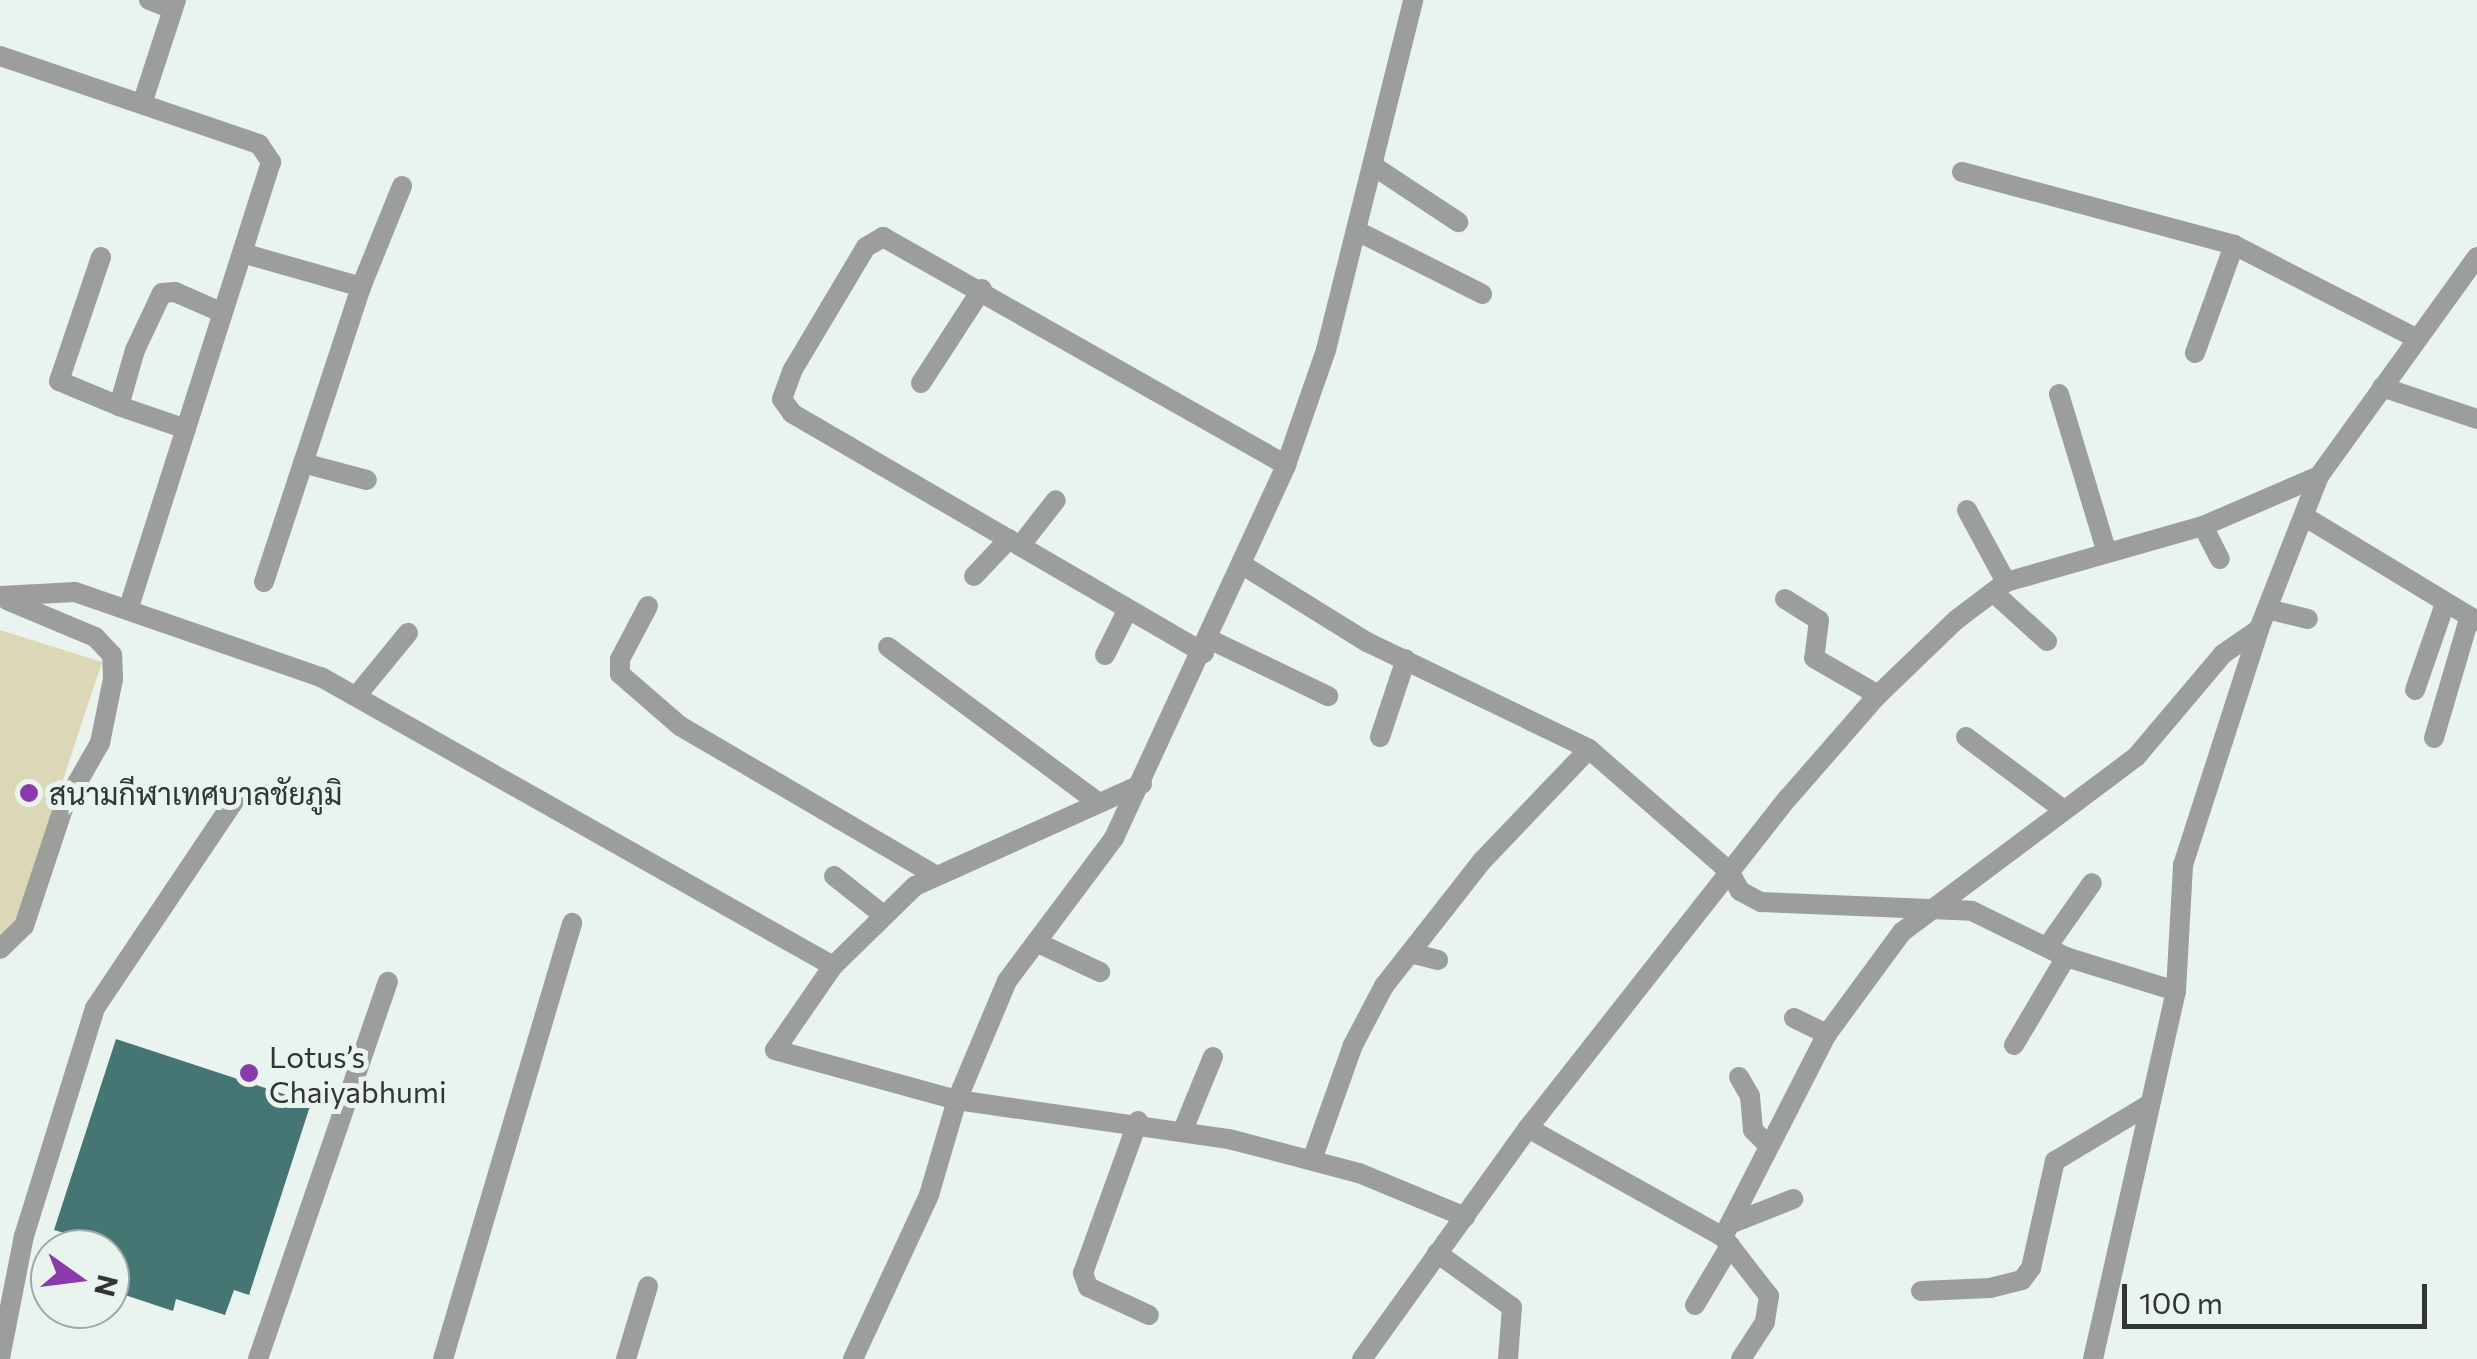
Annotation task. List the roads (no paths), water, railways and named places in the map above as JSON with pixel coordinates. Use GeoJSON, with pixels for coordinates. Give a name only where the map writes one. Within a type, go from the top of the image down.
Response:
{"type":"FeatureCollection","features":[{"type":"Feature","properties":{"kind":"street"},"geometry":{"type":"LineString","coordinates":[[142,104],[174,4],[148,0]]}},
{"type":"Feature","properties":{"kind":"street"},"geometry":{"type":"LineString","coordinates":[[853,1359],[930,1195],[957,1100],[1007,981],[1114,838],[1207,646],[1286,465],[1375,167],[1413,0]]}},
{"type":"Feature","properties":{"kind":"street"},"geometry":{"type":"LineString","coordinates":[[0,56],[267,152],[270,173],[129,607]]}},
{"type":"Feature","properties":{"kind":"street"},"geometry":{"type":"LineString","coordinates":[[1375,167],[1458,222]]}},
{"type":"Feature","properties":{"kind":"street"},"geometry":{"type":"LineString","coordinates":[[1962,172],[2234,245],[2416,338]]}},
{"type":"Feature","properties":{"kind":"street"},"geometry":{"type":"LineString","coordinates":[[264,582],[361,287],[402,186]]}},
{"type":"Feature","properties":{"kind":"street"},"geometry":{"type":"LineString","coordinates":[[1357,230],[1482,294]]}},
{"type":"Feature","properties":{"kind":"street"},"geometry":{"type":"LineString","coordinates":[[1286,465],[893,240],[873,240],[792,370],[782,399],[792,414],[1128,608],[1328,696]]}},
{"type":"Feature","properties":{"kind":"street"},"geometry":{"type":"LineString","coordinates":[[2194,353],[2234,245]]}},
{"type":"Feature","properties":{"kind":"street"},"geometry":{"type":"LineString","coordinates":[[242,253],[361,287]]}},
{"type":"Feature","properties":{"kind":"street"},"geometry":{"type":"LineString","coordinates":[[101,257],[59,382],[186,428]]}},
{"type":"Feature","properties":{"kind":"street"},"geometry":{"type":"LineString","coordinates":[[2093,1359],[2123,1247],[2176,991],[2183,865],[2263,619],[2307,518],[2319,476],[2476,260]]}},
{"type":"Feature","properties":{"kind":"street"},"geometry":{"type":"LineString","coordinates":[[922,383],[982,289]]}},
{"type":"Feature","properties":{"kind":"street"},"geometry":{"type":"LineString","coordinates":[[119,406],[148,315],[162,293],[175,292],[222,313]]}},
{"type":"Feature","properties":{"kind":"street"},"geometry":{"type":"LineString","coordinates":[[2382,386],[2477,420]]}},
{"type":"Feature","properties":{"kind":"street"},"geometry":{"type":"LineString","coordinates":[[2059,394],[2106,550]]}},
{"type":"Feature","properties":{"kind":"street"},"geometry":{"type":"LineString","coordinates":[[303,462],[367,480]]}},
{"type":"Feature","properties":{"kind":"street"},"geometry":{"type":"LineString","coordinates":[[1362,1359],[1528,1128],[1729,871],[1878,695],[2000,587],[2106,550],[2204,526],[2319,476]]}},
{"type":"Feature","properties":{"kind":"street"},"geometry":{"type":"LineString","coordinates":[[974,576],[1056,500]]}},
{"type":"Feature","properties":{"kind":"street"},"geometry":{"type":"LineString","coordinates":[[1967,510],[2000,587],[2047,641]]}},
{"type":"Feature","properties":{"kind":"street"},"geometry":{"type":"LineString","coordinates":[[2307,518],[2473,620],[2434,738]]}},
{"type":"Feature","properties":{"kind":"street"},"geometry":{"type":"LineString","coordinates":[[2204,526],[2220,560]]}},
{"type":"Feature","properties":{"kind":"street"},"geometry":{"type":"LineString","coordinates":[[1241,564],[1366,642],[1589,750],[1729,871],[1740,891],[1761,902],[1924,914],[1972,912],[2056,952],[2176,991]]}},
{"type":"Feature","properties":{"kind":"street"},"geometry":{"type":"LineString","coordinates":[[0,597],[75,592],[129,607],[358,694],[833,966]]}},
{"type":"Feature","properties":{"kind":"street"},"geometry":{"type":"LineString","coordinates":[[0,597],[95,637],[112,655],[113,679],[100,744],[64,806],[24,926],[0,949]]}},
{"type":"Feature","properties":{"kind":"street"},"geometry":{"type":"LineString","coordinates":[[1785,599],[1819,620],[1814,658],[1878,695]]}},
{"type":"Feature","properties":{"kind":"street"},"geometry":{"type":"LineString","coordinates":[[2415,690],[2445,604]]}},
{"type":"Feature","properties":{"kind":"street"},"geometry":{"type":"LineString","coordinates":[[648,606],[620,659],[620,674],[680,726],[933,874]]}},
{"type":"Feature","properties":{"kind":"street"},"geometry":{"type":"LineString","coordinates":[[1105,655],[1128,608]]}},
{"type":"Feature","properties":{"kind":"street"},"geometry":{"type":"LineString","coordinates":[[1695,1305],[1768,1146],[1827,1034],[1878,962],[1924,914],[2136,758],[2223,654],[2263,619],[2308,619]]}},
{"type":"Feature","properties":{"kind":"street"},"geometry":{"type":"LineString","coordinates":[[358,694],[408,633]]}},
{"type":"Feature","properties":{"kind":"street"},"geometry":{"type":"LineString","coordinates":[[888,647],[1099,803]]}},
{"type":"Feature","properties":{"kind":"street"},"geometry":{"type":"LineString","coordinates":[[1380,737],[1406,659]]}},
{"type":"Feature","properties":{"kind":"street"},"geometry":{"type":"LineString","coordinates":[[1966,736],[2064,810]]}},
{"type":"Feature","properties":{"kind":"street"},"geometry":{"type":"LineString","coordinates":[[1312,1160],[1353,1045],[1410,953],[1482,861],[1589,750]]}},
{"type":"Feature","properties":{"kind":"street"},"geometry":{"type":"LineString","coordinates":[[1142,784],[933,874],[882,914],[833,966],[775,1050],[957,1100],[1138,1121],[1312,1160],[1465,1217]]}},
{"type":"Feature","properties":{"kind":"street"},"geometry":{"type":"LineString","coordinates":[[0,1358],[24,1236],[95,1008],[235,800]]}},
{"type":"Feature","properties":{"kind":"street"},"geometry":{"type":"LineString","coordinates":[[834,876],[882,914]]}},
{"type":"Feature","properties":{"kind":"street"},"geometry":{"type":"LineString","coordinates":[[2014,1045],[2092,883]]}},
{"type":"Feature","properties":{"kind":"street"},"geometry":{"type":"LineString","coordinates":[[442,1359],[572,923]]}},
{"type":"Feature","properties":{"kind":"street"},"geometry":{"type":"LineString","coordinates":[[1036,942],[1100,972]]}},
{"type":"Feature","properties":{"kind":"street"},"geometry":{"type":"LineString","coordinates":[[1410,953],[1438,960]]}},
{"type":"Feature","properties":{"kind":"street"},"geometry":{"type":"LineString","coordinates":[[258,1359],[388,982]]}},
{"type":"Feature","properties":{"kind":"street"},"geometry":{"type":"LineString","coordinates":[[1794,1018],[1827,1034]]}},
{"type":"Feature","properties":{"kind":"street"},"geometry":{"type":"LineString","coordinates":[[1183,1130],[1213,1058]]}},
{"type":"Feature","properties":{"kind":"street"},"geometry":{"type":"LineString","coordinates":[[1740,1078],[1750,1096],[1753,1130],[1768,1146]]}},
{"type":"Feature","properties":{"kind":"street"},"geometry":{"type":"LineString","coordinates":[[1921,1291],[1990,1288],[2022,1280],[2031,1268],[2056,1161],[2150,1104]]}},
{"type":"Feature","properties":{"kind":"street"},"geometry":{"type":"LineString","coordinates":[[1138,1121],[1083,1273],[1088,1287],[1149,1315]]}},
{"type":"Feature","properties":{"kind":"street"},"geometry":{"type":"LineString","coordinates":[[1528,1128],[1728,1236],[1768,1296],[1765,1322],[1741,1359]]}},
{"type":"Feature","properties":{"kind":"street"},"geometry":{"type":"LineString","coordinates":[[1728,1236],[1793,1199]]}},
{"type":"Feature","properties":{"kind":"street"},"geometry":{"type":"LineString","coordinates":[[1437,1252],[1512,1307],[1508,1359]]}},
{"type":"Feature","properties":{"kind":"street"},"geometry":{"type":"LineString","coordinates":[[626,1359],[648,1286]]}},
{"type":"Feature","properties":{"kind":"place","name":"สนามกีฬาเทศบาลชัยภูมิ"},"geometry":{"type":"Point","coordinates":[29,793]}},
{"type":"Feature","properties":{"kind":"place","name":"Lotus’s Chaiyabhumi"},"geometry":{"type":"Point","coordinates":[249,1073]}}]}
